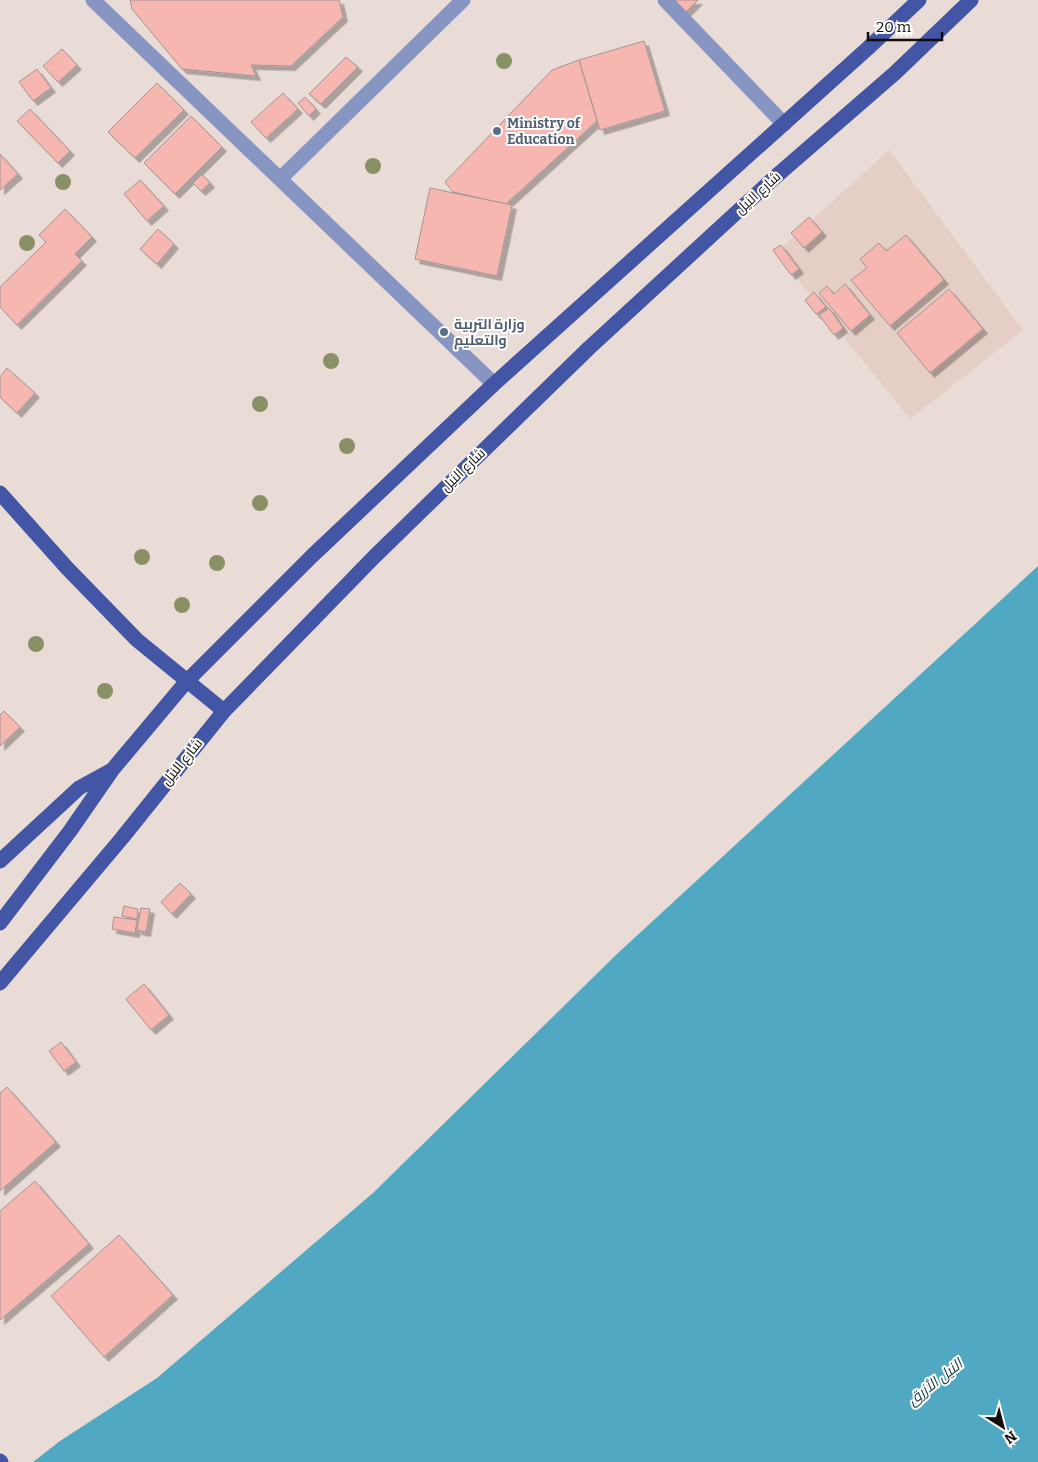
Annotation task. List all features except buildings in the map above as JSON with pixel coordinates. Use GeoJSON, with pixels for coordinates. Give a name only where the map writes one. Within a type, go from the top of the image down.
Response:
{"type":"FeatureCollection","features":[{"type":"Feature","properties":{"kind":"main road"},"geometry":{"type":"LineString","coordinates":[[0,923],[70,831],[113,769],[186,682],[312,556],[494,384],[784,124],[919,0]]}},
{"type":"Feature","properties":{"kind":"main road","name":"شارع النيل"},"geometry":{"type":"LineString","coordinates":[[0,983],[122,838],[224,711],[414,517],[589,348],[774,178],[895,73],[971,0]]}},
{"type":"Feature","properties":{"kind":"main road"},"geometry":{"type":"LineString","coordinates":[[0,493],[67,568],[137,640],[186,682],[224,711]]}},
{"type":"Feature","properties":{"kind":"main road"},"geometry":{"type":"LineString","coordinates":[[0,861],[80,788],[113,769]]}},
{"type":"Feature","properties":{"kind":"lane"},"geometry":{"type":"LineString","coordinates":[[93,0],[494,384]]}},
{"type":"Feature","properties":{"kind":"lane"},"geometry":{"type":"LineString","coordinates":[[281,178],[463,0]]}},
{"type":"Feature","properties":{"kind":"lane"},"geometry":{"type":"LineString","coordinates":[[665,0],[784,124]]}},
{"type":"Feature","properties":{"kind":"shaded area"},"geometry":{"type":"Polygon","coordinates":[[[889,150],[1023,330],[910,419],[776,253],[889,150]]]}},
{"type":"Feature","properties":{"kind":"water","name":"النيل الأزرق"},"geometry":{"type":"Polygon","coordinates":[[[1038,566],[1038,1462],[33,1462],[60,1441],[157,1378],[373,1193],[617,954],[1038,566]]]}},
{"type":"Feature","properties":{"kind":"place","name":"Ministry of Education"},"geometry":{"type":"Point","coordinates":[497,131]}},
{"type":"Feature","properties":{"kind":"place","name":"وزارة التربية والتعليم"},"geometry":{"type":"Point","coordinates":[444,332]}}]}
